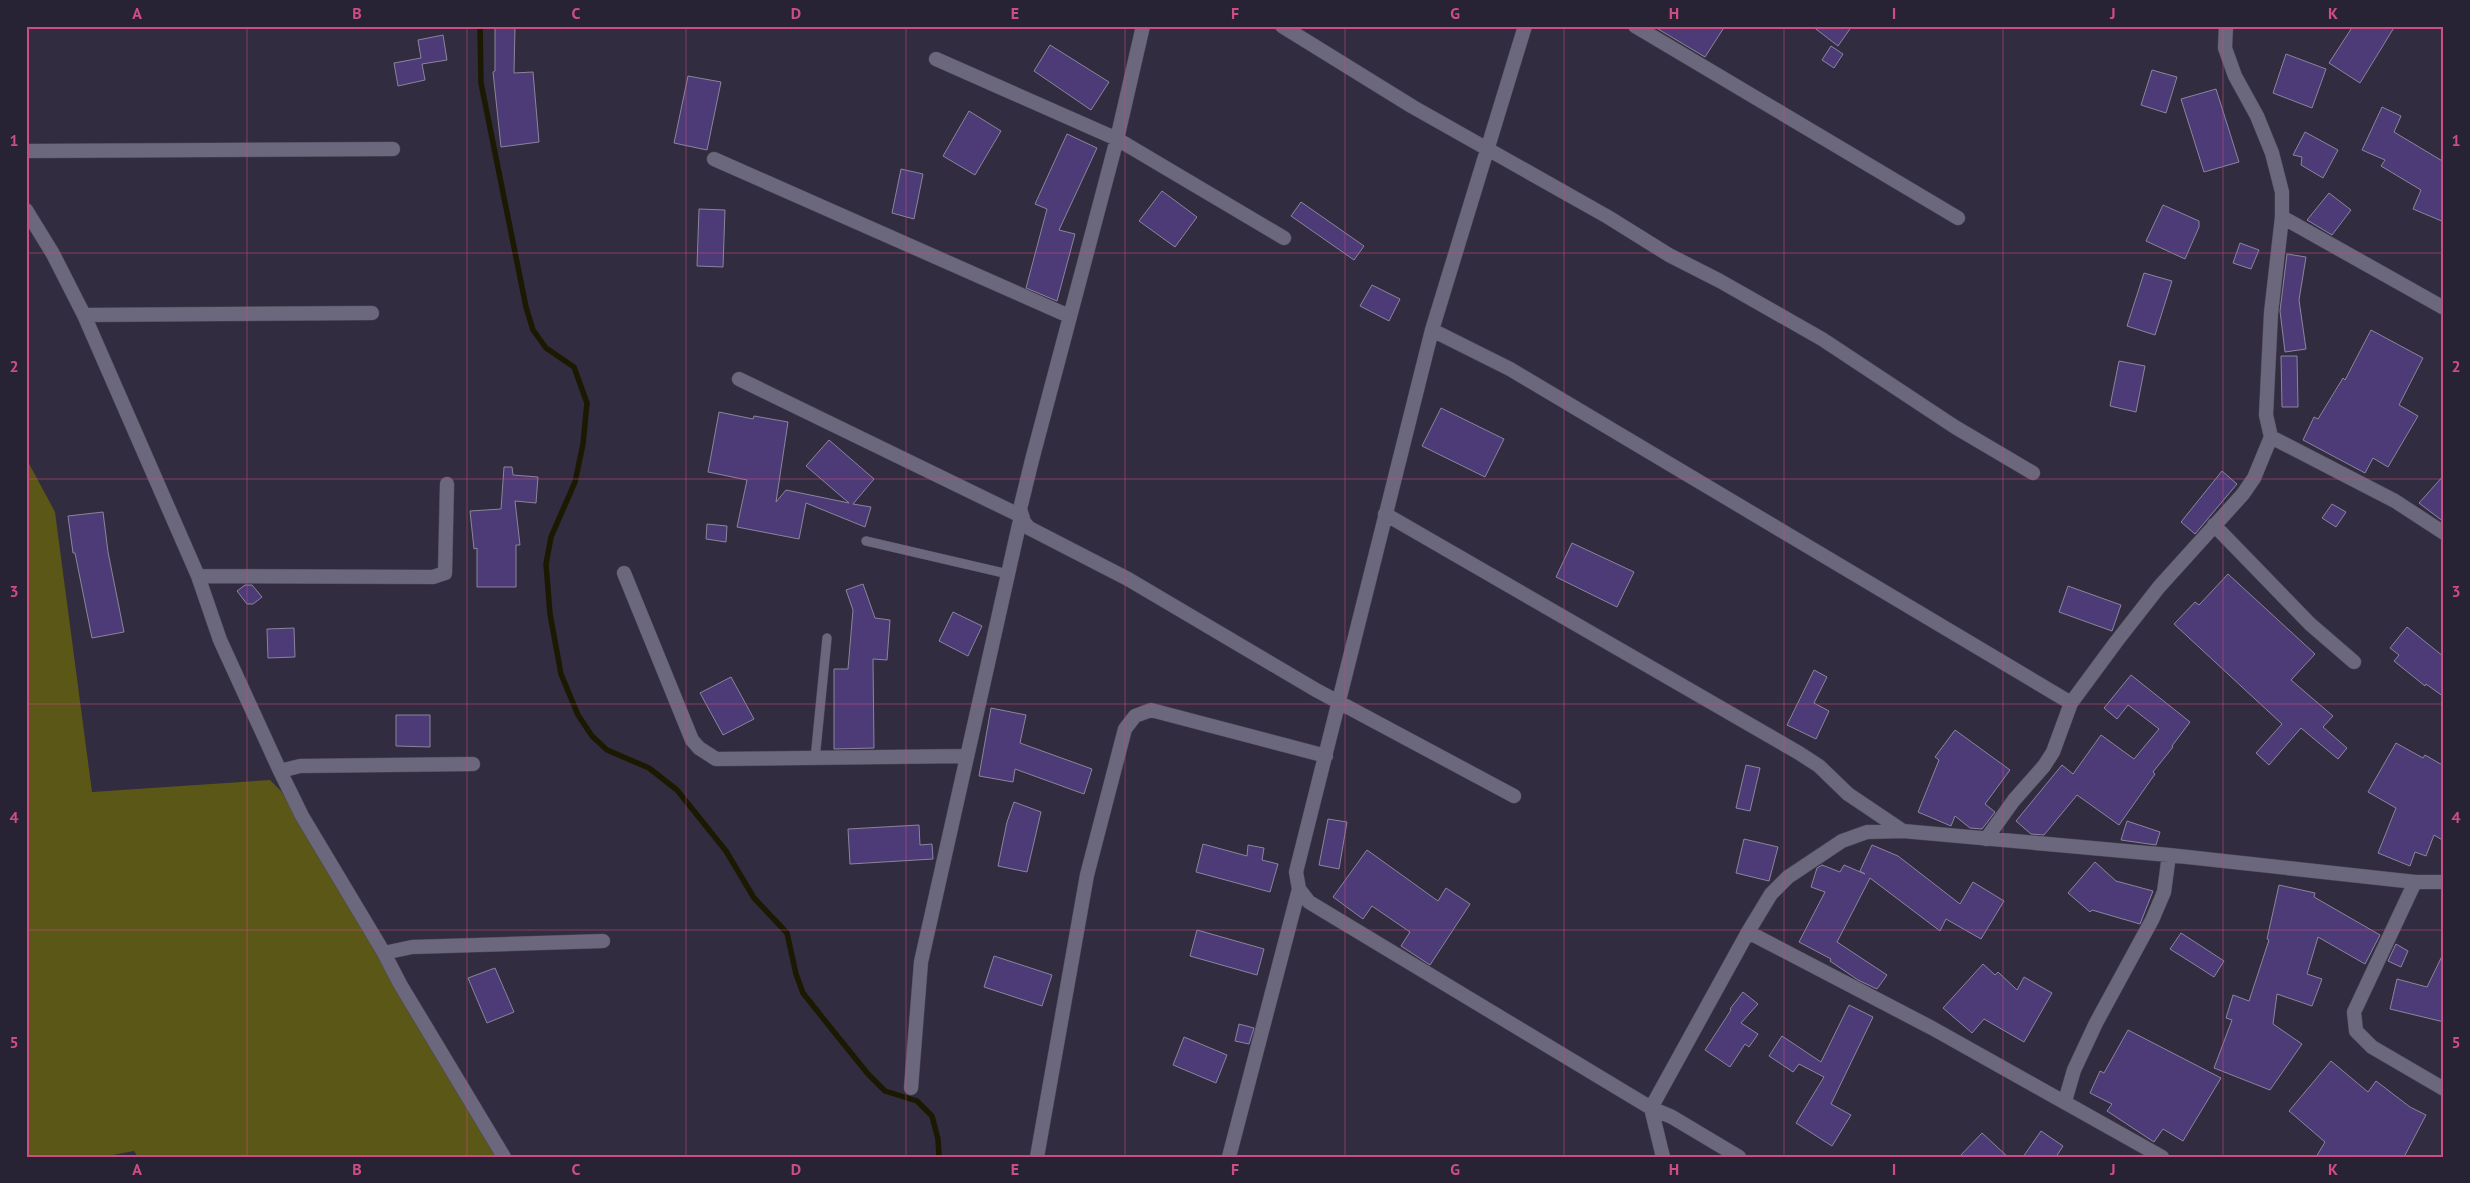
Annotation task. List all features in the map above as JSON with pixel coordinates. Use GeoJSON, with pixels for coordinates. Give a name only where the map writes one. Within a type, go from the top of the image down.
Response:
{"type":"FeatureCollection","features":[{"type":"Feature","properties":{"kind":"street"},"geometry":{"type":"LineString","coordinates":[[911,1088],[921,962],[1021,516],[1020,509],[1069,316],[1117,139],[1143,26]]}},
{"type":"Feature","properties":{"kind":"street"},"geometry":{"type":"LineString","coordinates":[[1282,26],[1413,107],[1608,217],[1669,255],[1720,281],[1822,339],[1955,427],[2033,473]]}},
{"type":"Feature","properties":{"kind":"street"},"geometry":{"type":"LineString","coordinates":[[1229,1157],[1299,889],[1296,872],[1432,330],[1525,26]]}},
{"type":"Feature","properties":{"kind":"street"},"geometry":{"type":"LineString","coordinates":[[1635,26],[1958,218]]}},
{"type":"Feature","properties":{"kind":"street"},"geometry":{"type":"LineString","coordinates":[[1986,839],[2014,800],[2044,766],[2053,752],[2071,703],[2159,587],[2254,478],[2271,437],[2266,414],[2271,313],[2282,217],[2282,192],[2272,154],[2225,48],[2226,26]]}},
{"type":"Feature","properties":{"kind":"street"},"geometry":{"type":"LineString","coordinates":[[936,59],[1117,139],[1284,238]]}},
{"type":"Feature","properties":{"kind":"street"},"geometry":{"type":"LineString","coordinates":[[26,151],[393,149]]}},
{"type":"Feature","properties":{"kind":"street"},"geometry":{"type":"LineString","coordinates":[[714,158],[1069,316]]}},
{"type":"Feature","properties":{"kind":"street"},"geometry":{"type":"LineString","coordinates":[[26,210],[53,254],[84,315],[198,576],[220,640],[302,816],[504,1157]]}},
{"type":"Feature","properties":{"kind":"street"},"geometry":{"type":"LineString","coordinates":[[2282,217],[2444,308]]}},
{"type":"Feature","properties":{"kind":"street"},"geometry":{"type":"LineString","coordinates":[[84,315],[372,313]]}},
{"type":"Feature","properties":{"kind":"street"},"geometry":{"type":"LineString","coordinates":[[1432,330],[1510,369],[2071,703]]}},
{"type":"Feature","properties":{"kind":"street"},"geometry":{"type":"LineString","coordinates":[[739,379],[1021,516],[1030,528],[1120,575],[1316,690],[1514,796]]}},
{"type":"Feature","properties":{"kind":"street"},"geometry":{"type":"LineString","coordinates":[[2271,437],[2395,501],[2444,533]]}},
{"type":"Feature","properties":{"kind":"street"},"geometry":{"type":"LineString","coordinates":[[198,576],[433,577],[445,573],[447,484]]}},
{"type":"Feature","properties":{"kind":"street"},"geometry":{"type":"LineString","coordinates":[[1385,514],[1799,753],[1819,766],[1848,794],[1903,831]]}},
{"type":"Feature","properties":{"kind":"street"},"geometry":{"type":"LineString","coordinates":[[2214,525],[2310,624],[2354,662]]}},
{"type":"Feature","properties":{"kind":"street"},"geometry":{"type":"LineString","coordinates":[[624,572],[692,740],[699,748],[716,759],[967,756]]}},
{"type":"Feature","properties":{"kind":"street"},"geometry":{"type":"LineString","coordinates":[[1037,1157],[1087,874],[1125,729],[1135,716],[1151,710],[1326,756]]}},
{"type":"Feature","properties":{"kind":"street"},"geometry":{"type":"LineString","coordinates":[[280,771],[300,766],[473,764]]}},
{"type":"Feature","properties":{"kind":"street"},"geometry":{"type":"LineString","coordinates":[[1663,1157],[1651,1108],[1748,932],[1771,894],[1788,876],[1842,840],[1867,832],[1903,831],[2169,855],[2415,882],[2444,882]]}},
{"type":"Feature","properties":{"kind":"street"},"geometry":{"type":"LineString","coordinates":[[2065,1101],[2074,1070],[2096,1023],[2152,920],[2164,892],[2169,855]]}},
{"type":"Feature","properties":{"kind":"street"},"geometry":{"type":"LineString","coordinates":[[2415,882],[2354,1012],[2356,1030],[2372,1046],[2444,1089]]}},
{"type":"Feature","properties":{"kind":"street"},"geometry":{"type":"LineString","coordinates":[[1299,889],[1309,902],[1651,1108],[1672,1117],[1739,1157]]}},
{"type":"Feature","properties":{"kind":"street"},"geometry":{"type":"LineString","coordinates":[[1748,932],[1932,1028],[2162,1157]]}},
{"type":"Feature","properties":{"kind":"street"},"geometry":{"type":"LineString","coordinates":[[384,953],[412,947],[604,941]]}},
{"type":"Feature","properties":{"kind":"lane"},"geometry":{"type":"LineString","coordinates":[[866,541],[1008,574]]}},
{"type":"Feature","properties":{"kind":"lane"},"geometry":{"type":"LineString","coordinates":[[815,759],[827,638]]}},
{"type":"Feature","properties":{"kind":"shaded area"},"geometry":{"type":"Polygon","coordinates":[[[26,458],[55,512],[92,792],[270,780],[281,791],[500,1157],[138,1157],[134,1151],[102,1157],[26,1157],[26,458]]]}},
{"type":"Feature","properties":{"kind":"building"},"geometry":{"type":"Polygon","coordinates":[[[495,26],[515,26],[514,73],[533,72],[539,142],[501,147],[493,72],[495,71],[495,26]]]}},
{"type":"Feature","properties":{"kind":"building"},"geometry":{"type":"Polygon","coordinates":[[[1653,26],[1725,26],[1705,57],[1653,26]]]}},
{"type":"Feature","properties":{"kind":"building"},"geometry":{"type":"Polygon","coordinates":[[[1812,26],[1852,26],[1838,46],[1812,26]]]}},
{"type":"Feature","properties":{"kind":"building"},"geometry":{"type":"Polygon","coordinates":[[[2353,26],[2395,26],[2360,83],[2329,63],[2353,26]]]}},
{"type":"Feature","properties":{"kind":"building"},"geometry":{"type":"Polygon","coordinates":[[[443,35],[447,60],[422,64],[425,80],[398,86],[394,63],[421,58],[418,40],[443,35]]]}},
{"type":"Feature","properties":{"kind":"building"},"geometry":{"type":"Polygon","coordinates":[[[1050,45],[1109,82],[1091,110],[1034,71],[1050,45]]]}},
{"type":"Feature","properties":{"kind":"building"},"geometry":{"type":"Polygon","coordinates":[[[1831,46],[1843,54],[1834,68],[1822,60],[1831,46]]]}},
{"type":"Feature","properties":{"kind":"building"},"geometry":{"type":"Polygon","coordinates":[[[2286,54],[2326,69],[2312,108],[2273,93],[2286,54]]]}},
{"type":"Feature","properties":{"kind":"building"},"geometry":{"type":"Polygon","coordinates":[[[2152,70],[2177,77],[2166,113],[2141,105],[2152,70]]]}},
{"type":"Feature","properties":{"kind":"building"},"geometry":{"type":"Polygon","coordinates":[[[688,76],[721,82],[707,150],[674,143],[688,76]]]}},
{"type":"Feature","properties":{"kind":"building"},"geometry":{"type":"Polygon","coordinates":[[[2216,89],[2239,162],[2204,172],[2181,99],[2216,89]]]}},
{"type":"Feature","properties":{"kind":"building"},"geometry":{"type":"Polygon","coordinates":[[[2382,107],[2401,116],[2394,132],[2444,162],[2444,222],[2413,209],[2421,190],[2381,166],[2385,160],[2362,150],[2382,107]]]}},
{"type":"Feature","properties":{"kind":"building"},"geometry":{"type":"Polygon","coordinates":[[[969,111],[1001,131],[975,175],[943,156],[969,111]]]}},
{"type":"Feature","properties":{"kind":"building"},"geometry":{"type":"Polygon","coordinates":[[[2305,132],[2338,150],[2323,178],[2301,165],[2302,157],[2293,155],[2305,132]]]}},
{"type":"Feature","properties":{"kind":"building"},"geometry":{"type":"Polygon","coordinates":[[[1067,134],[1097,148],[1059,230],[1075,234],[1057,301],[1026,288],[1047,209],[1035,204],[1067,134]]]}},
{"type":"Feature","properties":{"kind":"building"},"geometry":{"type":"Polygon","coordinates":[[[901,169],[923,174],[914,219],[892,213],[901,169]]]}},
{"type":"Feature","properties":{"kind":"building"},"geometry":{"type":"Polygon","coordinates":[[[1162,191],[1197,217],[1175,247],[1139,221],[1162,191]]]}},
{"type":"Feature","properties":{"kind":"building"},"geometry":{"type":"Polygon","coordinates":[[[2329,193],[2351,210],[2332,235],[2307,220],[2329,193]]]}},
{"type":"Feature","properties":{"kind":"building"},"geometry":{"type":"Polygon","coordinates":[[[1301,202],[1364,246],[1354,260],[1291,216],[1301,202]]]}},
{"type":"Feature","properties":{"kind":"building"},"geometry":{"type":"Polygon","coordinates":[[[2163,205],[2199,221],[2199,227],[2185,259],[2146,241],[2163,205]]]}},
{"type":"Feature","properties":{"kind":"building"},"geometry":{"type":"Polygon","coordinates":[[[699,209],[725,210],[723,267],[697,266],[699,209]]]}},
{"type":"Feature","properties":{"kind":"building"},"geometry":{"type":"Polygon","coordinates":[[[2240,243],[2259,250],[2251,269],[2233,263],[2240,243]]]}},
{"type":"Feature","properties":{"kind":"building"},"geometry":{"type":"Polygon","coordinates":[[[2287,254],[2306,257],[2299,300],[2306,349],[2285,352],[2280,311],[2287,254]]]}},
{"type":"Feature","properties":{"kind":"building"},"geometry":{"type":"Polygon","coordinates":[[[2144,273],[2172,281],[2155,335],[2127,326],[2144,273]]]}},
{"type":"Feature","properties":{"kind":"building"},"geometry":{"type":"Polygon","coordinates":[[[1372,285],[1400,299],[1389,321],[1360,306],[1372,285]]]}},
{"type":"Feature","properties":{"kind":"building"},"geometry":{"type":"Polygon","coordinates":[[[2371,330],[2423,358],[2399,405],[2418,416],[2388,467],[2373,458],[2365,473],[2303,440],[2314,417],[2318,419],[2343,378],[2345,380],[2371,330]]]}},
{"type":"Feature","properties":{"kind":"building"},"geometry":{"type":"Polygon","coordinates":[[[2281,356],[2297,356],[2298,407],[2282,407],[2281,356]]]}},
{"type":"Feature","properties":{"kind":"building"},"geometry":{"type":"Polygon","coordinates":[[[2119,361],[2145,366],[2136,412],[2110,406],[2119,361]]]}},
{"type":"Feature","properties":{"kind":"building"},"geometry":{"type":"Polygon","coordinates":[[[1441,408],[1504,439],[1485,477],[1422,446],[1441,408]]]}},
{"type":"Feature","properties":{"kind":"building"},"geometry":{"type":"Polygon","coordinates":[[[719,412],[753,419],[754,416],[788,422],[776,502],[786,490],[849,503],[806,466],[829,440],[874,479],[853,504],[871,507],[865,527],[806,503],[799,539],[737,527],[747,480],[708,472],[719,412]]]}},
{"type":"Feature","properties":{"kind":"building"},"geometry":{"type":"Polygon","coordinates":[[[504,467],[512,467],[513,475],[538,477],[536,503],[515,501],[520,545],[516,545],[516,587],[477,587],[477,548],[474,549],[470,511],[501,509],[504,467]]]}},
{"type":"Feature","properties":{"kind":"building"},"geometry":{"type":"Polygon","coordinates":[[[2222,471],[2237,484],[2195,534],[2181,522],[2222,471]]]}},
{"type":"Feature","properties":{"kind":"building"},"geometry":{"type":"Polygon","coordinates":[[[2444,475],[2444,522],[2419,503],[2444,475]]]}},
{"type":"Feature","properties":{"kind":"building"},"geometry":{"type":"Polygon","coordinates":[[[2332,504],[2346,512],[2336,527],[2322,518],[2332,504]]]}},
{"type":"Feature","properties":{"kind":"building"},"geometry":{"type":"Polygon","coordinates":[[[103,512],[108,552],[124,632],[92,638],[75,553],[73,553],[68,516],[103,512]]]}},
{"type":"Feature","properties":{"kind":"building"},"geometry":{"type":"Polygon","coordinates":[[[707,524],[727,526],[726,542],[706,539],[707,524]]]}},
{"type":"Feature","properties":{"kind":"building"},"geometry":{"type":"Polygon","coordinates":[[[1572,543],[1634,572],[1617,607],[1556,577],[1572,543]]]}},
{"type":"Feature","properties":{"kind":"building"},"geometry":{"type":"Polygon","coordinates":[[[2228,574],[2315,654],[2291,680],[2333,716],[2323,727],[2347,748],[2338,759],[2301,728],[2269,765],[2256,753],[2282,724],[2174,624],[2195,602],[2199,605],[2228,574]]]}},
{"type":"Feature","properties":{"kind":"building"},"geometry":{"type":"Polygon","coordinates":[[[863,584],[875,618],[890,620],[887,660],[873,659],[874,748],[834,749],[834,669],[848,669],[853,610],[846,590],[863,584]]]}},
{"type":"Feature","properties":{"kind":"building"},"geometry":{"type":"Polygon","coordinates":[[[245,585],[252,585],[262,597],[253,604],[247,604],[237,591],[245,585]]]}},
{"type":"Feature","properties":{"kind":"building"},"geometry":{"type":"Polygon","coordinates":[[[2068,586],[2121,605],[2112,631],[2059,612],[2068,586]]]}},
{"type":"Feature","properties":{"kind":"building"},"geometry":{"type":"Polygon","coordinates":[[[953,612],[982,626],[968,656],[939,641],[953,612]]]}},
{"type":"Feature","properties":{"kind":"building"},"geometry":{"type":"Polygon","coordinates":[[[2407,627],[2444,657],[2444,697],[2426,684],[2425,686],[2394,661],[2399,655],[2390,648],[2407,627]]]}},
{"type":"Feature","properties":{"kind":"building"},"geometry":{"type":"Polygon","coordinates":[[[294,628],[295,657],[268,658],[267,629],[294,628]]]}},
{"type":"Feature","properties":{"kind":"building"},"geometry":{"type":"Polygon","coordinates":[[[1814,670],[1827,677],[1814,703],[1829,711],[1816,739],[1787,725],[1814,670]]]}},
{"type":"Feature","properties":{"kind":"building"},"geometry":{"type":"Polygon","coordinates":[[[2131,675],[2190,722],[2153,772],[2155,774],[2119,825],[2077,795],[2044,835],[2031,834],[2016,821],[2062,765],[2073,774],[2101,735],[2134,759],[2159,729],[2128,705],[2117,719],[2104,708],[2131,675]]]}},
{"type":"Feature","properties":{"kind":"building"},"geometry":{"type":"Polygon","coordinates":[[[731,677],[754,719],[723,735],[700,693],[731,677]]]}},
{"type":"Feature","properties":{"kind":"building"},"geometry":{"type":"Polygon","coordinates":[[[991,708],[1026,715],[1020,743],[1092,769],[1084,794],[1015,769],[1013,782],[979,776],[991,708]]]}},
{"type":"Feature","properties":{"kind":"building"},"geometry":{"type":"Polygon","coordinates":[[[396,715],[430,715],[430,747],[396,746],[396,715]]]}},
{"type":"Feature","properties":{"kind":"building"},"geometry":{"type":"Polygon","coordinates":[[[1955,730],[2010,770],[1985,804],[1995,812],[1982,829],[1970,828],[1955,816],[1951,826],[1918,812],[1939,760],[1935,757],[1955,730]]]}},
{"type":"Feature","properties":{"kind":"building"},"geometry":{"type":"Polygon","coordinates":[[[2396,743],[2423,758],[2425,755],[2444,766],[2444,841],[2434,835],[2426,856],[2415,852],[2410,866],[2378,853],[2396,808],[2368,792],[2396,743]]]}},
{"type":"Feature","properties":{"kind":"building"},"geometry":{"type":"Polygon","coordinates":[[[1746,765],[1760,768],[1750,811],[1736,808],[1746,765]]]}},
{"type":"Feature","properties":{"kind":"building"},"geometry":{"type":"Polygon","coordinates":[[[1014,802],[1041,812],[1027,872],[998,866],[1007,822],[1014,802]]]}},
{"type":"Feature","properties":{"kind":"building"},"geometry":{"type":"Polygon","coordinates":[[[1328,819],[1347,822],[1339,869],[1319,865],[1328,819]]]}},
{"type":"Feature","properties":{"kind":"building"},"geometry":{"type":"Polygon","coordinates":[[[2127,821],[2160,832],[2156,845],[2121,840],[2127,821]]]}},
{"type":"Feature","properties":{"kind":"building"},"geometry":{"type":"Polygon","coordinates":[[[919,825],[920,845],[932,844],[933,859],[850,864],[848,829],[919,825]]]}},
{"type":"Feature","properties":{"kind":"building"},"geometry":{"type":"Polygon","coordinates":[[[1744,839],[1778,847],[1769,881],[1736,873],[1744,839]]]}},
{"type":"Feature","properties":{"kind":"building"},"geometry":{"type":"Polygon","coordinates":[[[1203,844],[1247,856],[1248,845],[1264,848],[1262,860],[1278,864],[1270,892],[1196,872],[1203,844]]]}},
{"type":"Feature","properties":{"kind":"building"},"geometry":{"type":"Polygon","coordinates":[[[1872,845],[1898,856],[1960,904],[1973,882],[2004,901],[1981,939],[1946,919],[1940,931],[1870,878],[1837,942],[1887,975],[1877,989],[1858,980],[1830,961],[1831,959],[1799,942],[1825,892],[1811,887],[1817,868],[1822,865],[1840,872],[1844,865],[1865,874],[1860,871],[1872,845]]]}},
{"type":"Feature","properties":{"kind":"building"},"geometry":{"type":"Polygon","coordinates":[[[1367,850],[1438,901],[1446,888],[1470,904],[1430,965],[1401,946],[1410,932],[1372,906],[1363,919],[1333,897],[1367,850]]]}},
{"type":"Feature","properties":{"kind":"building"},"geometry":{"type":"Polygon","coordinates":[[[2095,862],[2116,881],[2153,891],[2140,924],[2092,910],[2090,912],[2068,893],[2095,862]]]}},
{"type":"Feature","properties":{"kind":"building"},"geometry":{"type":"Polygon","coordinates":[[[2279,885],[2315,893],[2314,897],[2380,935],[2365,964],[2318,937],[2307,974],[2322,979],[2312,1006],[2277,994],[2273,1024],[2302,1044],[2270,1090],[2214,1068],[2232,1020],[2226,1018],[2233,995],[2249,1001],[2269,940],[2267,939],[2279,885]]]}},
{"type":"Feature","properties":{"kind":"building"},"geometry":{"type":"Polygon","coordinates":[[[1197,930],[1264,949],[1257,975],[1190,956],[1197,930]]]}},
{"type":"Feature","properties":{"kind":"building"},"geometry":{"type":"Polygon","coordinates":[[[2181,933],[2224,961],[2214,977],[2170,949],[2181,933]]]}},
{"type":"Feature","properties":{"kind":"building"},"geometry":{"type":"Polygon","coordinates":[[[2396,944],[2408,951],[2401,967],[2388,961],[2396,944]]]}},
{"type":"Feature","properties":{"kind":"building"},"geometry":{"type":"Polygon","coordinates":[[[2444,952],[2444,1022],[2390,1009],[2397,979],[2427,987],[2444,952]]]}},
{"type":"Feature","properties":{"kind":"building"},"geometry":{"type":"Polygon","coordinates":[[[994,956],[1052,975],[1042,1006],[984,987],[994,956]]]}},
{"type":"Feature","properties":{"kind":"building"},"geometry":{"type":"Polygon","coordinates":[[[1983,964],[1995,975],[1998,972],[2017,990],[2024,977],[2052,993],[2024,1042],[1984,1019],[1972,1033],[1943,1008],[1983,964]]]}},
{"type":"Feature","properties":{"kind":"building"},"geometry":{"type":"Polygon","coordinates":[[[495,968],[514,1012],[487,1023],[468,978],[495,968]]]}},
{"type":"Feature","properties":{"kind":"building"},"geometry":{"type":"Polygon","coordinates":[[[1743,992],[1758,1004],[1741,1023],[1758,1034],[1749,1047],[1745,1044],[1730,1067],[1705,1050],[1730,1009],[1743,992]]]}},
{"type":"Feature","properties":{"kind":"building"},"geometry":{"type":"Polygon","coordinates":[[[1849,1005],[1873,1017],[1831,1104],[1851,1115],[1832,1146],[1796,1123],[1824,1077],[1799,1064],[1793,1072],[1769,1056],[1782,1036],[1821,1062],[1849,1005]]]}},
{"type":"Feature","properties":{"kind":"building"},"geometry":{"type":"Polygon","coordinates":[[[1239,1024],[1254,1028],[1249,1044],[1235,1041],[1239,1024]]]}},
{"type":"Feature","properties":{"kind":"building"},"geometry":{"type":"Polygon","coordinates":[[[2128,1030],[2221,1078],[2183,1141],[2163,1129],[2154,1142],[2107,1111],[2112,1104],[2090,1093],[2100,1071],[2104,1073],[2128,1030]]]}},
{"type":"Feature","properties":{"kind":"building"},"geometry":{"type":"Polygon","coordinates":[[[1184,1037],[1227,1055],[1216,1083],[1173,1065],[1184,1037]]]}},
{"type":"Feature","properties":{"kind":"building"},"geometry":{"type":"Polygon","coordinates":[[[2331,1061],[2368,1092],[2376,1081],[2410,1107],[2426,1115],[2404,1157],[2316,1157],[2325,1142],[2289,1111],[2331,1061]]]}},
{"type":"Feature","properties":{"kind":"building"},"geometry":{"type":"Polygon","coordinates":[[[2041,1131],[2063,1146],[2056,1157],[2023,1157],[2041,1131]]]}},
{"type":"Feature","properties":{"kind":"building"},"geometry":{"type":"Polygon","coordinates":[[[1982,1133],[2008,1157],[1959,1157],[1982,1133]]]}},
{"type":"Feature","properties":{"kind":"waterway"},"geometry":{"type":"LineString","coordinates":[[480,26],[481,83],[526,307],[533,330],[546,348],[574,367],[587,403],[583,444],[575,482],[551,537],[546,564],[550,614],[561,674],[578,715],[592,736],[607,750],[649,768],[677,790],[726,851],[754,898],[787,933],[796,974],[803,993],[868,1074],[885,1091],[917,1101],[932,1116],[938,1139],[939,1157]]}}]}
